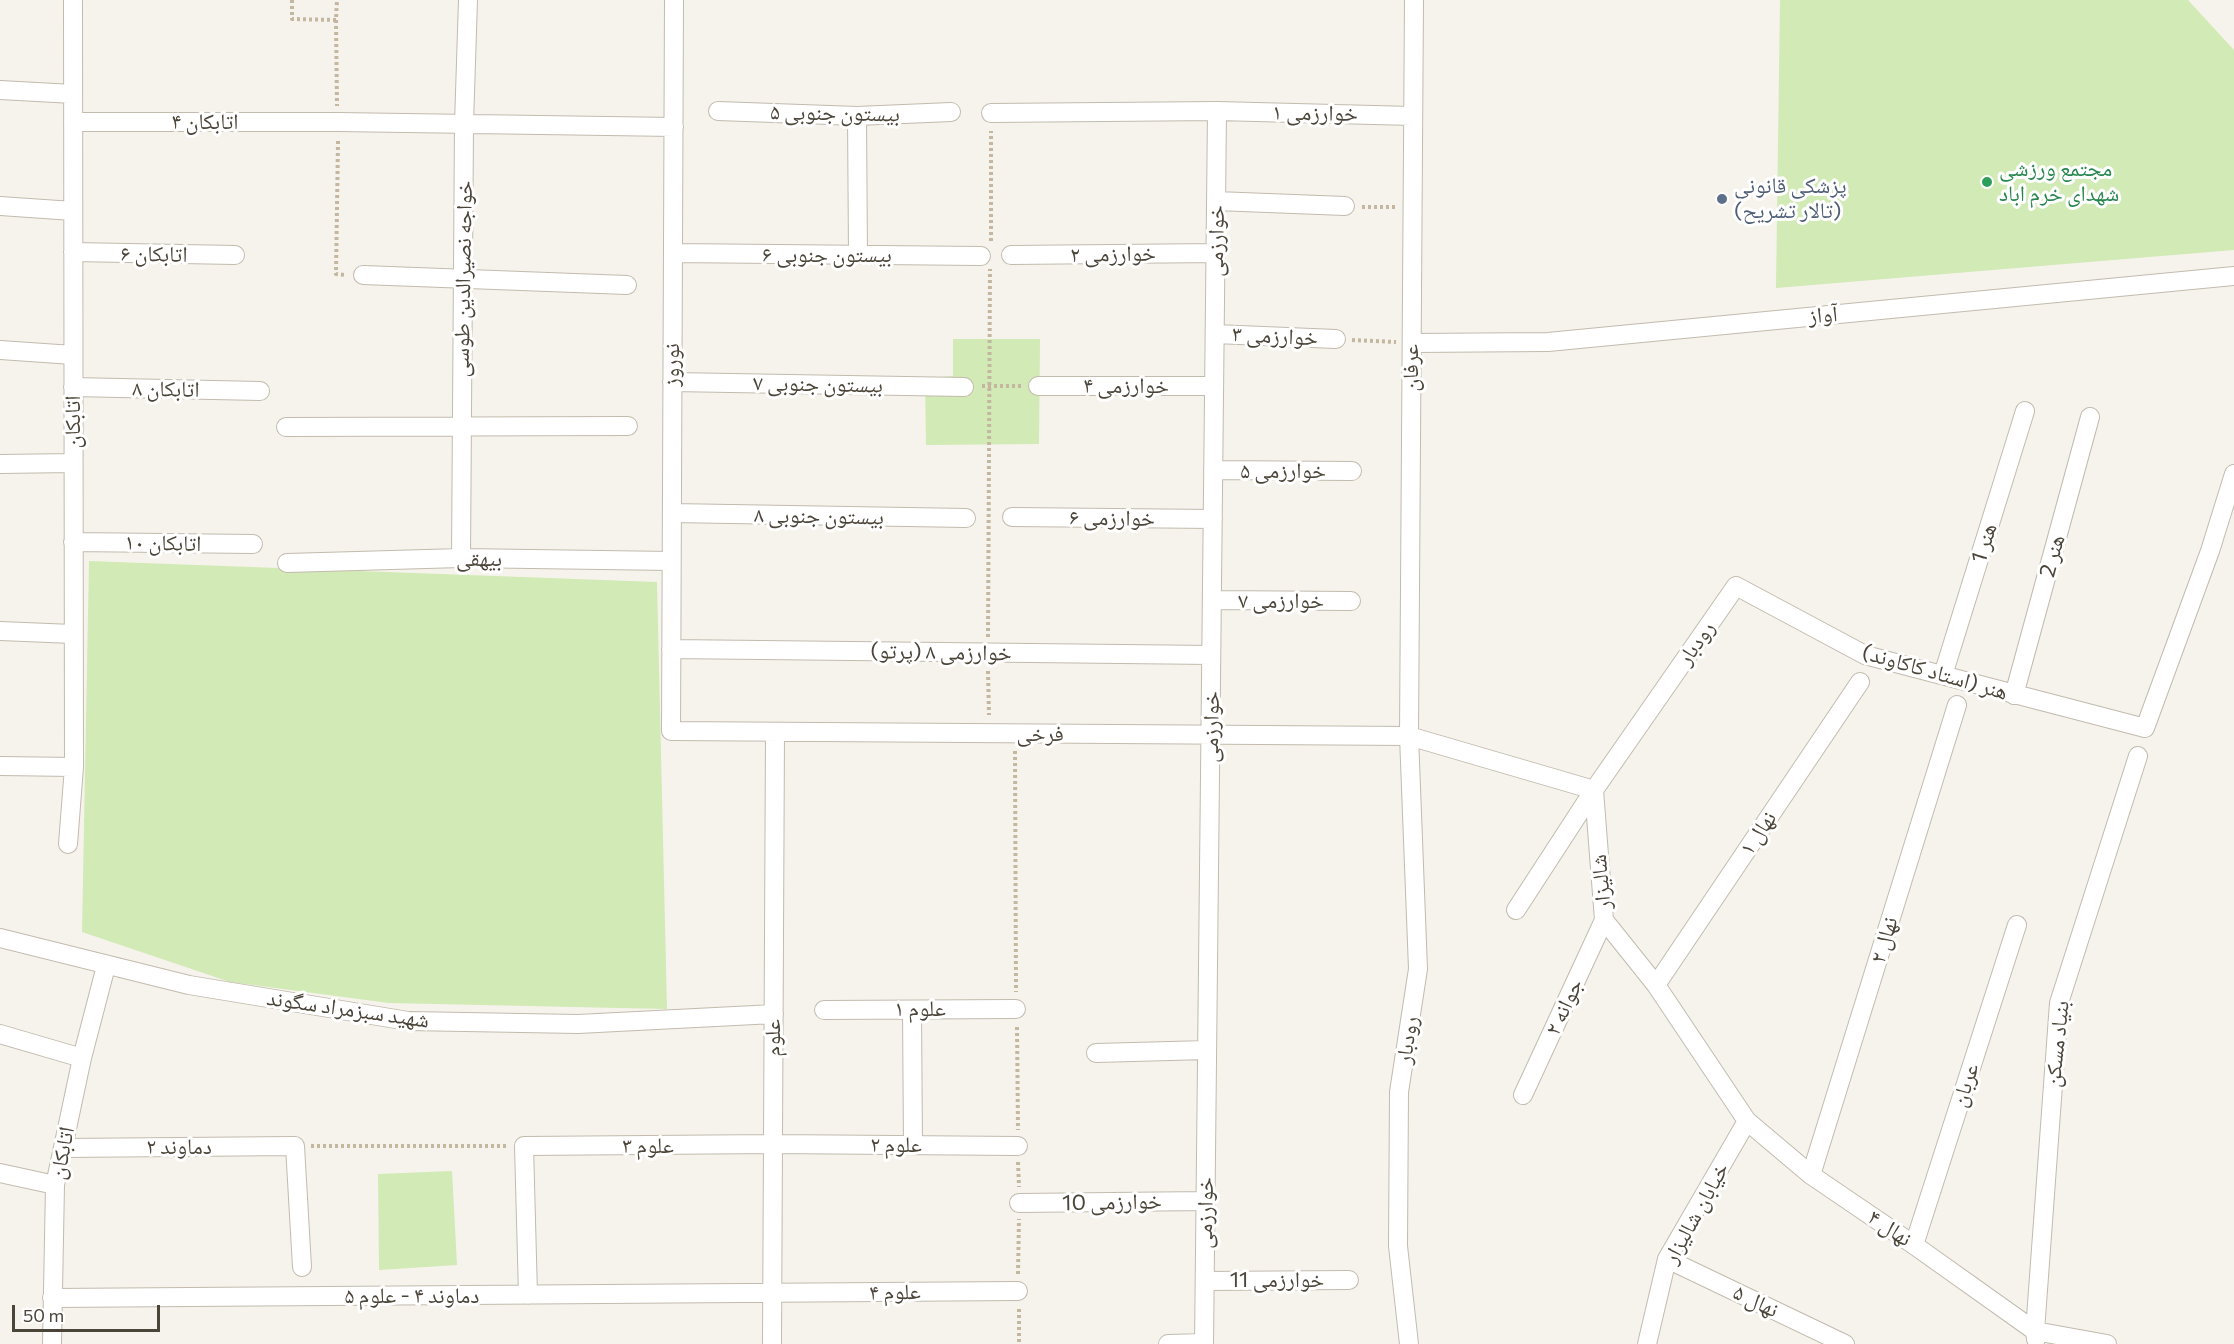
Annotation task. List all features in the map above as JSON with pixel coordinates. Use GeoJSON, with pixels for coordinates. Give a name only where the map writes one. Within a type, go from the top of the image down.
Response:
{"type":"FeatureCollection","features":[{"type":"Feature","properties":{"kind":"street","name":"اتابکان"},"geometry":{"type":"LineString","coordinates":[[68,844],[74,766],[73,0]]}},
{"type":"Feature","properties":{"kind":"street","name":"خواجه نصیرالدین طوسی"},"geometry":{"type":"LineString","coordinates":[[460,558],[464,124],[468,0]]}},
{"type":"Feature","properties":{"kind":"street","name":"نوروز"},"geometry":{"type":"LineString","coordinates":[[670,731],[674,0]]}},
{"type":"Feature","properties":{"kind":"street","name":"عرفان"},"geometry":{"type":"LineString","coordinates":[[1408,736],[1414,0]]}},
{"type":"Feature","properties":{"kind":"street"},"geometry":{"type":"LineString","coordinates":[[0,90],[73,94]]}},
{"type":"Feature","properties":{"kind":"street","name":"بیستون جنوبی ۵"},"geometry":{"type":"LineString","coordinates":[[718,111],[857,116],[951,112]]}},
{"type":"Feature","properties":{"kind":"street","name":"خوارزمی ۱"},"geometry":{"type":"LineString","coordinates":[[991,113],[1217,111],[1413,116]]}},
{"type":"Feature","properties":{"kind":"street","name":"خوارزمی"},"geometry":{"type":"LineString","coordinates":[[1204,1344],[1217,111]]}},
{"type":"Feature","properties":{"kind":"street"},"geometry":{"type":"LineString","coordinates":[[857,116],[858,255]]}},
{"type":"Feature","properties":{"kind":"street","name":"اتابکان ۴"},"geometry":{"type":"LineString","coordinates":[[73,122],[338,122],[674,127]]}},
{"type":"Feature","properties":{"kind":"street"},"geometry":{"type":"LineString","coordinates":[[1216,201],[1345,206]]}},
{"type":"Feature","properties":{"kind":"street"},"geometry":{"type":"LineString","coordinates":[[0,206],[73,211]]}},
{"type":"Feature","properties":{"kind":"street","name":"اتابکان ۶"},"geometry":{"type":"LineString","coordinates":[[73,252],[235,255]]}},
{"type":"Feature","properties":{"kind":"street","name":"بیستون جنوبی ۶"},"geometry":{"type":"LineString","coordinates":[[673,253],[988,256]]}},
{"type":"Feature","properties":{"kind":"street","name":"خوارزمی ۲"},"geometry":{"type":"LineString","coordinates":[[1011,255],[1216,253]]}},
{"type":"Feature","properties":{"kind":"street"},"geometry":{"type":"LineString","coordinates":[[363,275],[627,285]]}},
{"type":"Feature","properties":{"kind":"street","name":"آواز"},"geometry":{"type":"LineString","coordinates":[[1412,343],[1548,342],[2234,276]]}},
{"type":"Feature","properties":{"kind":"street","name":"خوارزمی ۳"},"geometry":{"type":"LineString","coordinates":[[1215,334],[1336,339]]}},
{"type":"Feature","properties":{"kind":"street"},"geometry":{"type":"LineString","coordinates":[[0,350],[73,355]]}},
{"type":"Feature","properties":{"kind":"street","name":"بیستون جنوبی ۷"},"geometry":{"type":"LineString","coordinates":[[672,382],[964,387]]}},
{"type":"Feature","properties":{"kind":"street","name":"خوارزمی ۴"},"geometry":{"type":"LineString","coordinates":[[1038,386],[1214,386]]}},
{"type":"Feature","properties":{"kind":"street","name":"اتابکان ۸"},"geometry":{"type":"LineString","coordinates":[[73,387],[260,391]]}},
{"type":"Feature","properties":{"kind":"street","name":"هنر 1"},"geometry":{"type":"LineString","coordinates":[[1943,675],[2025,411]]}},
{"type":"Feature","properties":{"kind":"street","name":"هنر 2"},"geometry":{"type":"LineString","coordinates":[[2014,694],[2090,417]]}},
{"type":"Feature","properties":{"kind":"street"},"geometry":{"type":"LineString","coordinates":[[286,427],[628,426]]}},
{"type":"Feature","properties":{"kind":"street"},"geometry":{"type":"LineString","coordinates":[[0,464],[73,463]]}},
{"type":"Feature","properties":{"kind":"street","name":"خوارزمی ۵"},"geometry":{"type":"LineString","coordinates":[[1213,470],[1352,471]]}},
{"type":"Feature","properties":{"kind":"street","name":"هنر (استاد کاکاوند)"},"geometry":{"type":"LineString","coordinates":[[1736,586],[1864,655],[2145,728],[2210,550],[2234,474]]}},
{"type":"Feature","properties":{"kind":"street","name":"بیستون جنوبی ۸"},"geometry":{"type":"LineString","coordinates":[[672,513],[966,518]]}},
{"type":"Feature","properties":{"kind":"street","name":"خوارزمی ۶"},"geometry":{"type":"LineString","coordinates":[[1012,518],[1213,519]]}},
{"type":"Feature","properties":{"kind":"street","name":"اتابکان ۱۰"},"geometry":{"type":"LineString","coordinates":[[73,542],[253,544]]}},
{"type":"Feature","properties":{"kind":"street","name":"بیهقی"},"geometry":{"type":"LineString","coordinates":[[287,562],[460,558],[671,561]]}},
{"type":"Feature","properties":{"kind":"street","name":"رودبار"},"geometry":{"type":"LineString","coordinates":[[1516,910],[1594,790],[1736,586]]}},
{"type":"Feature","properties":{"kind":"street","name":"خوارزمی ۷"},"geometry":{"type":"LineString","coordinates":[[1212,600],[1351,601]]}},
{"type":"Feature","properties":{"kind":"street"},"geometry":{"type":"LineString","coordinates":[[0,631],[73,634]]}},
{"type":"Feature","properties":{"kind":"street","name":"خوارزمی ۸ (پرتو)"},"geometry":{"type":"LineString","coordinates":[[671,649],[1211,655]]}},
{"type":"Feature","properties":{"kind":"street","name":"نهال ۱"},"geometry":{"type":"LineString","coordinates":[[1656,985],[1860,682]]}},
{"type":"Feature","properties":{"kind":"street","name":"نهال ۲"},"geometry":{"type":"LineString","coordinates":[[1811,1175],[1957,705]]}},
{"type":"Feature","properties":{"kind":"street","name":"فرخی"},"geometry":{"type":"LineString","coordinates":[[670,731],[1408,736]]}},
{"type":"Feature","properties":{"kind":"street","name":"علوم"},"geometry":{"type":"LineString","coordinates":[[772,1344],[775,732]]}},
{"type":"Feature","properties":{"kind":"street"},"geometry":{"type":"LineString","coordinates":[[1408,736],[1594,790]]}},
{"type":"Feature","properties":{"kind":"street","name":"رودبار"},"geometry":{"type":"LineString","coordinates":[[1408,736],[1418,969],[1399,1092],[1398,1246],[1409,1344]]}},
{"type":"Feature","properties":{"kind":"street","name":"بنیاد مسکن"},"geometry":{"type":"LineString","coordinates":[[2036,1338],[2059,1003],[2138,756]]}},
{"type":"Feature","properties":{"kind":"street"},"geometry":{"type":"LineString","coordinates":[[0,766],[74,766]]}},
{"type":"Feature","properties":{"kind":"street","name":"شالیزار"},"geometry":{"type":"LineString","coordinates":[[1594,790],[1604,920],[1656,985],[1747,1121]]}},
{"type":"Feature","properties":{"kind":"street","name":"جوانه ۲"},"geometry":{"type":"LineString","coordinates":[[1523,1095],[1604,920]]}},
{"type":"Feature","properties":{"kind":"street","name":"عربان"},"geometry":{"type":"LineString","coordinates":[[1914,1245],[2017,925]]}},
{"type":"Feature","properties":{"kind":"street","name":"شهید سبزمراد سگوند"},"geometry":{"type":"LineString","coordinates":[[0,938],[189,985],[408,1021],[578,1024],[774,1014]]}},
{"type":"Feature","properties":{"kind":"street","name":"اتابکان"},"geometry":{"type":"LineString","coordinates":[[52,1344],[55,1185],[82,1058],[106,966]]}},
{"type":"Feature","properties":{"kind":"street","name":"علوم ۱"},"geometry":{"type":"LineString","coordinates":[[824,1010],[1016,1009]]}},
{"type":"Feature","properties":{"kind":"street"},"geometry":{"type":"LineString","coordinates":[[912,1010],[913,1145]]}},
{"type":"Feature","properties":{"kind":"street"},"geometry":{"type":"LineString","coordinates":[[0,1034],[82,1058]]}},
{"type":"Feature","properties":{"kind":"street"},"geometry":{"type":"LineString","coordinates":[[1096,1053],[1207,1050]]}},
{"type":"Feature","properties":{"kind":"street","name":"نهال ۴"},"geometry":{"type":"LineString","coordinates":[[1747,1121],[1811,1175],[1914,1245],[2036,1338]]}},
{"type":"Feature","properties":{"kind":"street","name":"خیابان شالیزار"},"geometry":{"type":"LineString","coordinates":[[1647,1344],[1668,1259],[1747,1121]]}},
{"type":"Feature","properties":{"kind":"street","name":"علوم ۲"},"geometry":{"type":"LineString","coordinates":[[773,1144],[1018,1146]]}},
{"type":"Feature","properties":{"kind":"street","name":"علوم ۳"},"geometry":{"type":"LineString","coordinates":[[524,1146],[773,1144]]}},
{"type":"Feature","properties":{"kind":"street"},"geometry":{"type":"LineString","coordinates":[[295,1146],[302,1267]]}},
{"type":"Feature","properties":{"kind":"street","name":"دماوند ۲"},"geometry":{"type":"LineString","coordinates":[[63,1148],[295,1146]]}},
{"type":"Feature","properties":{"kind":"street"},"geometry":{"type":"LineString","coordinates":[[524,1146],[528,1295]]}},
{"type":"Feature","properties":{"kind":"street"},"geometry":{"type":"LineString","coordinates":[[0,1173],[55,1185]]}},
{"type":"Feature","properties":{"kind":"street","name":"خوارزمی 10"},"geometry":{"type":"LineString","coordinates":[[1019,1203],[1205,1201]]}},
{"type":"Feature","properties":{"kind":"street","name":"نهال ۵"},"geometry":{"type":"LineString","coordinates":[[1668,1259],[1845,1344]]}},
{"type":"Feature","properties":{"kind":"street","name":"خوارزمی 11"},"geometry":{"type":"LineString","coordinates":[[1204,1281],[1349,1280]]}},
{"type":"Feature","properties":{"kind":"street","name":"علوم ۴"},"geometry":{"type":"LineString","coordinates":[[772,1294],[1018,1290]]}},
{"type":"Feature","properties":{"kind":"street","name":"دماوند ۴ - علوم ۵"},"geometry":{"type":"LineString","coordinates":[[52,1298],[772,1294]]}},
{"type":"Feature","properties":{"kind":"street"},"geometry":{"type":"LineString","coordinates":[[2036,1338],[2107,1344]]}},
{"type":"Feature","properties":{"kind":"street"},"geometry":{"type":"LineString","coordinates":[[1168,1344],[1204,1344]]}},
{"type":"Feature","properties":{"kind":"path"},"geometry":{"type":"LineString","coordinates":[[292,0],[292,18],[336,20]]}},
{"type":"Feature","properties":{"kind":"path"},"geometry":{"type":"LineString","coordinates":[[337,0],[336,274],[363,275]]}},
{"type":"Feature","properties":{"kind":"path"},"geometry":{"type":"LineString","coordinates":[[989,734],[988,256],[991,113]]}},
{"type":"Feature","properties":{"kind":"path"},"geometry":{"type":"LineString","coordinates":[[1345,206],[1412,207]]}},
{"type":"Feature","properties":{"kind":"path"},"geometry":{"type":"LineString","coordinates":[[1336,339],[1412,343]]}},
{"type":"Feature","properties":{"kind":"path"},"geometry":{"type":"LineString","coordinates":[[964,387],[1038,386]]}},
{"type":"Feature","properties":{"kind":"path"},"geometry":{"type":"LineString","coordinates":[[966,518],[989,518]]}},
{"type":"Feature","properties":{"kind":"path"},"geometry":{"type":"LineString","coordinates":[[1015,734],[1019,1344]]}},
{"type":"Feature","properties":{"kind":"path"},"geometry":{"type":"LineString","coordinates":[[295,1146],[524,1146]]}},
{"type":"Feature","properties":{"kind":"green space"},"geometry":{"type":"Polygon","coordinates":[[[1780,0],[2188,0],[2234,50],[2234,250],[1776,288],[1780,0]]]}},
{"type":"Feature","properties":{"kind":"green space"},"geometry":{"type":"Polygon","coordinates":[[[953,339],[1040,339],[1039,444],[926,445],[925,378],[953,376],[953,339]]]}},
{"type":"Feature","properties":{"kind":"green space"},"geometry":{"type":"Polygon","coordinates":[[[89,561],[657,582],[667,1009],[389,1003],[230,982],[82,932],[89,561]]]}},
{"type":"Feature","properties":{"kind":"green space"},"geometry":{"type":"Polygon","coordinates":[[[452,1171],[457,1265],[379,1270],[378,1174],[452,1171]]]}},
{"type":"Feature","properties":{"kind":"place","name":"مجتمع ورزشی شهدای خرم اباد"},"geometry":{"type":"Point","coordinates":[1987,182]}},
{"type":"Feature","properties":{"kind":"place","name":"پزشکی قانونی (تالار تشریح)"},"geometry":{"type":"Point","coordinates":[1722,199]}}]}
